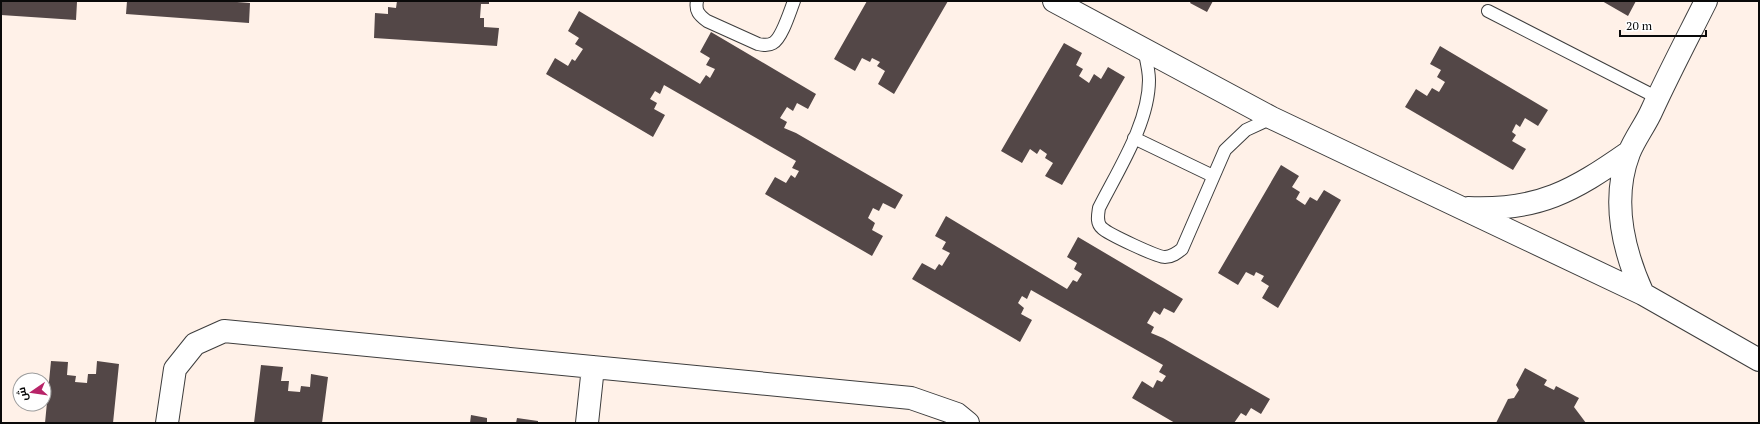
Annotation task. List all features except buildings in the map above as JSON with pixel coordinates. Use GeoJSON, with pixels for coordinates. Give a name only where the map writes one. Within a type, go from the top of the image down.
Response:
{"type":"FeatureCollection","features":[{"type":"Feature","properties":{"kind":"street"},"geometry":{"type":"LineString","coordinates":[[1643,294],[1632,270],[1621,224],[1620,202],[1622,181],[1629,152],[1646,123],[1706,1]]}},
{"type":"Feature","properties":{"kind":"street"},"geometry":{"type":"LineString","coordinates":[[1061,3],[1272,118],[1643,294],[1759,360]]}},
{"type":"Feature","properties":{"kind":"street"},"geometry":{"type":"LineString","coordinates":[[1461,207],[1490,208],[1520,206],[1549,198],[1576,187],[1629,152]]}},
{"type":"Feature","properties":{"kind":"street"},"geometry":{"type":"LineString","coordinates":[[167,423],[175,369],[195,344],[224,331],[912,398],[957,414],[968,423]]}},
{"type":"Feature","properties":{"kind":"street"},"geometry":{"type":"LineString","coordinates":[[587,423],[593,367]]}},
{"type":"Feature","properties":{"kind":"lane"},"geometry":{"type":"LineString","coordinates":[[696,1],[696,7],[700,16],[707,21],[758,44],[766,45],[774,43],[779,36],[794,1]]}},
{"type":"Feature","properties":{"kind":"lane"},"geometry":{"type":"LineString","coordinates":[[1488,11],[1658,98]]}},
{"type":"Feature","properties":{"kind":"lane"},"geometry":{"type":"LineString","coordinates":[[1144,49],[1149,80],[1145,110],[1134,138],[1099,208],[1097,218],[1101,228],[1110,234],[1155,254],[1165,257],[1174,256],[1182,249],[1225,150],[1246,130],[1272,118]]}},
{"type":"Feature","properties":{"kind":"lane"},"geometry":{"type":"LineString","coordinates":[[1134,138],[1213,176]]}}]}
